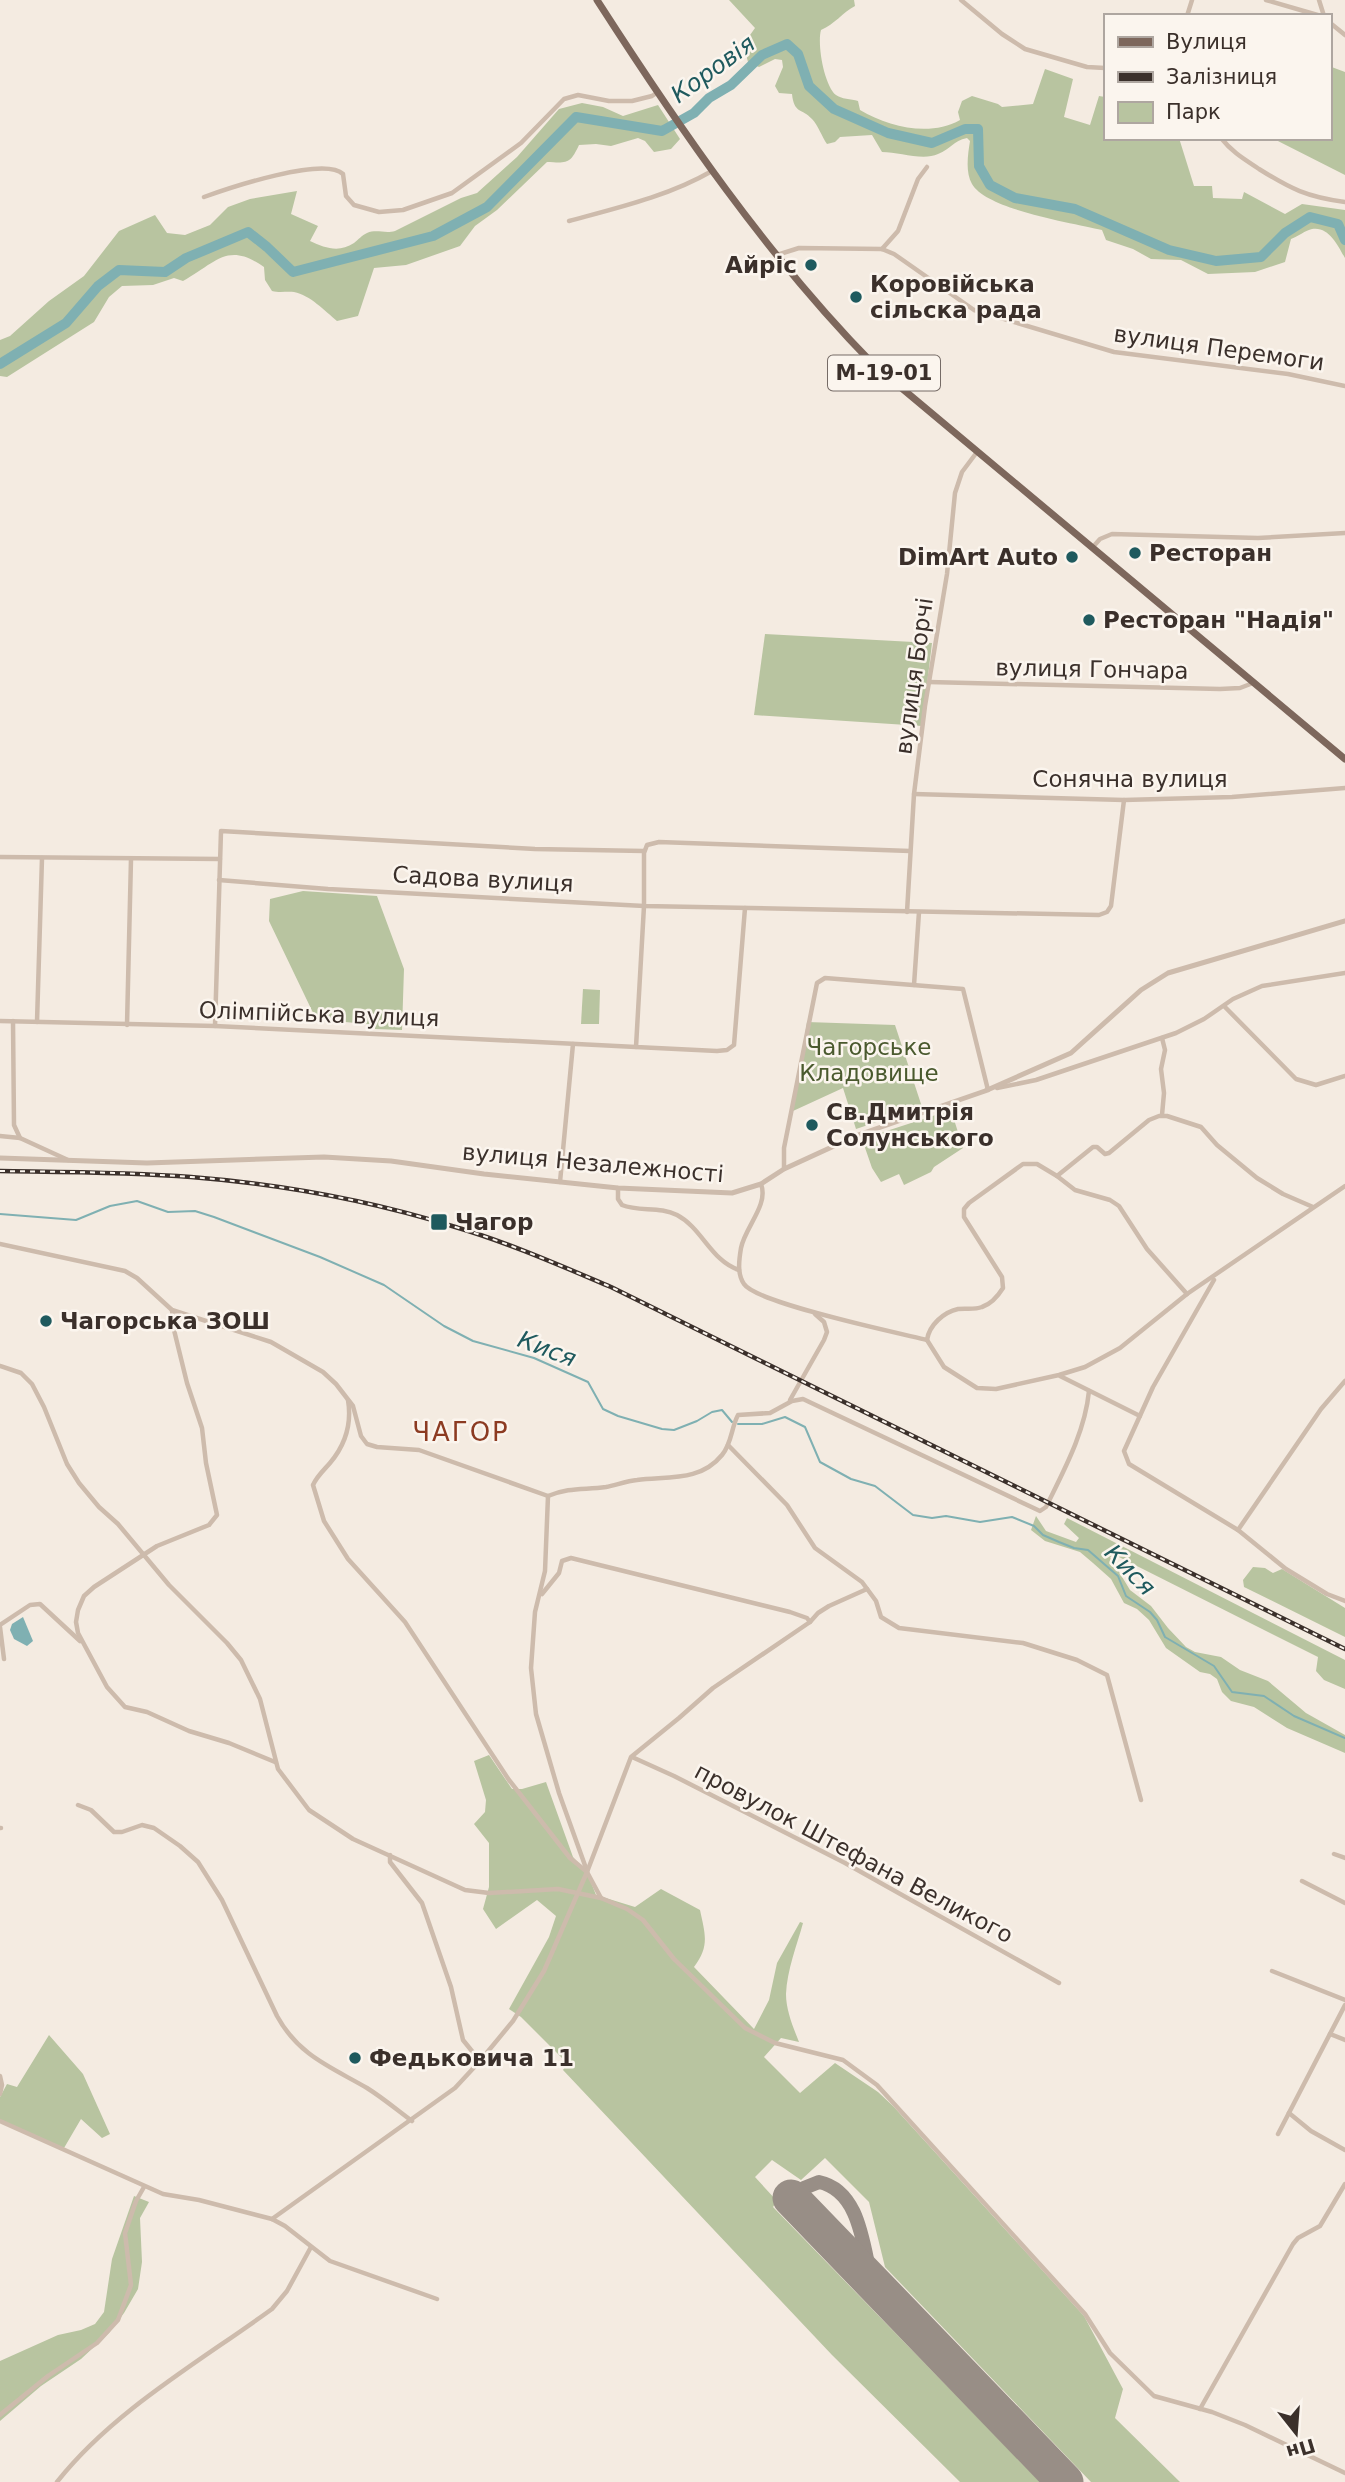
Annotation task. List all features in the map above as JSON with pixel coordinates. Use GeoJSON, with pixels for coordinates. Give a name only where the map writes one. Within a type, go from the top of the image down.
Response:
{"type":"FeatureCollection","features":[{"type":"Feature","properties":{"kind":"main road","name":"М-19-01"},"geometry":{"type":"LineString","coordinates":[[597,0],[713,171],[776,256],[833,324],[874,365],[1345,760]]}},
{"type":"Feature","properties":{"kind":"street"},"geometry":{"type":"LineString","coordinates":[[961,0],[1002,34],[1025,48],[1087,67],[1104,68]]}},
{"type":"Feature","properties":{"kind":"street"},"geometry":{"type":"LineString","coordinates":[[1266,0],[1315,14]]}},
{"type":"Feature","properties":{"kind":"street"},"geometry":{"type":"LineString","coordinates":[[1331,24],[1345,36]]}},
{"type":"Feature","properties":{"kind":"street"},"geometry":{"type":"LineString","coordinates":[[204,197],[274,175],[335,169],[343,174],[346,196],[354,205],[379,212],[403,210],[452,193],[521,143],[564,99],[578,95],[609,101],[632,101],[657,92]]}},
{"type":"Feature","properties":{"kind":"street"},"geometry":{"type":"LineString","coordinates":[[1224,140],[1237,156],[1284,186],[1321,198],[1345,202]]}},
{"type":"Feature","properties":{"kind":"street"},"geometry":{"type":"LineString","coordinates":[[882,250],[898,231],[918,179],[926,167]]}},
{"type":"Feature","properties":{"kind":"street"},"geometry":{"type":"LineString","coordinates":[[569,221],[656,195],[713,171]]}},
{"type":"Feature","properties":{"kind":"street","name":"вулиця Перемоги"},"geometry":{"type":"LineString","coordinates":[[776,256],[801,248],[882,250],[894,254],[974,310],[1092,345],[1130,355],[1274,372],[1345,386]]}},
{"type":"Feature","properties":{"kind":"street","name":"вулиця Борчі"},"geometry":{"type":"LineString","coordinates":[[906,912],[914,794],[947,574],[956,487],[962,472],[977,452]]}},
{"type":"Feature","properties":{"kind":"street"},"geometry":{"type":"LineString","coordinates":[[1091,549],[1100,539],[1114,534],[1258,538],[1345,533]]}},
{"type":"Feature","properties":{"kind":"street","name":"вулиця Гончара"},"geometry":{"type":"LineString","coordinates":[[929,682],[1220,690],[1240,688],[1253,682]]}},
{"type":"Feature","properties":{"kind":"street","name":"Сонячна вулиця"},"geometry":{"type":"LineString","coordinates":[[914,794],[1124,800],[1232,797],[1345,788]]}},
{"type":"Feature","properties":{"kind":"street","name":"Садова вулиця"},"geometry":{"type":"LineString","coordinates":[[219,880],[328,889],[644,906],[1095,915],[1107,912],[1112,902],[1124,800]]}},
{"type":"Feature","properties":{"kind":"street"},"geometry":{"type":"LineString","coordinates":[[215,1026],[221,831],[522,848],[644,851]]}},
{"type":"Feature","properties":{"kind":"street"},"geometry":{"type":"LineString","coordinates":[[636,1047],[644,906],[644,851],[648,845],[659,842],[910,851]]}},
{"type":"Feature","properties":{"kind":"street"},"geometry":{"type":"LineString","coordinates":[[0,857],[220,859]]}},
{"type":"Feature","properties":{"kind":"street"},"geometry":{"type":"LineString","coordinates":[[37,1022],[42,858]]}},
{"type":"Feature","properties":{"kind":"street"},"geometry":{"type":"LineString","coordinates":[[127,1025],[131,859]]}},
{"type":"Feature","properties":{"kind":"street","name":"Олімпійська вулиця"},"geometry":{"type":"LineString","coordinates":[[0,1021],[215,1026],[727,1050],[734,1045],[745,908]]}},
{"type":"Feature","properties":{"kind":"street"},"geometry":{"type":"LineString","coordinates":[[914,985],[919,912]]}},
{"type":"Feature","properties":{"kind":"street","name":"вулиця Незалежності"},"geometry":{"type":"LineString","coordinates":[[0,1158],[146,1163],[324,1157],[391,1161],[618,1188],[732,1193],[761,1184],[784,1169],[858,1135],[991,1089],[1071,1053],[1141,990],[1168,973],[1345,921]]}},
{"type":"Feature","properties":{"kind":"street"},"geometry":{"type":"LineString","coordinates":[[784,1169],[784,1148],[817,982],[824,978],[963,989],[991,1089],[1031,1082],[1162,1038],[1191,1026],[1233,999],[1262,986],[1345,973]]}},
{"type":"Feature","properties":{"kind":"street"},"geometry":{"type":"LineString","coordinates":[[1224,1006],[1296,1079],[1316,1085],[1345,1076]]}},
{"type":"Feature","properties":{"kind":"street"},"geometry":{"type":"LineString","coordinates":[[13,1021],[13,1125],[19,1138]]}},
{"type":"Feature","properties":{"kind":"street"},"geometry":{"type":"LineString","coordinates":[[1162,1038],[1165,1052],[1161,1071],[1164,1093],[1162,1115]]}},
{"type":"Feature","properties":{"kind":"street"},"geometry":{"type":"LineString","coordinates":[[561,1182],[573,1044]]}},
{"type":"Feature","properties":{"kind":"street"},"geometry":{"type":"LineString","coordinates":[[1057,1175],[1092,1148],[1097,1147],[1108,1154],[1149,1120],[1162,1115],[1201,1127],[1217,1145],[1257,1178],[1312,1207]]}},
{"type":"Feature","properties":{"kind":"street"},"geometry":{"type":"LineString","coordinates":[[0,1136],[19,1138],[69,1160]]}},
{"type":"Feature","properties":{"kind":"street"},"geometry":{"type":"LineString","coordinates":[[927,1340],[931,1327],[945,1315],[956,1310],[983,1307],[1003,1288],[1002,1277],[964,1217],[967,1205],[1020,1165],[1037,1164],[1077,1191],[1110,1200],[1119,1206],[1147,1249],[1187,1294]]}},
{"type":"Feature","properties":{"kind":"street"},"geometry":{"type":"LineString","coordinates":[[761,1184],[763,1198],[742,1245],[738,1270],[744,1285],[752,1293],[927,1340],[944,1367],[977,1388],[996,1389],[1085,1367],[1121,1348],[1187,1294],[1345,1186]]}},
{"type":"Feature","properties":{"kind":"street"},"geometry":{"type":"LineString","coordinates":[[618,1188],[618,1199],[622,1205],[676,1214],[726,1264],[738,1270]]}},
{"type":"Feature","properties":{"kind":"street"},"geometry":{"type":"LineString","coordinates":[[0,1244],[122,1269],[135,1276],[172,1310],[278,1345],[323,1372],[348,1399],[356,1412],[362,1438],[368,1444],[419,1450],[548,1496],[566,1489],[604,1487],[639,1480],[691,1475],[713,1464],[728,1445],[736,1418],[743,1413],[770,1413],[800,1399],[812,1401],[1039,1512],[1046,1507],[1075,1444],[1086,1416],[1089,1391]]}},
{"type":"Feature","properties":{"kind":"street"},"geometry":{"type":"LineString","coordinates":[[1217,1276],[1153,1387],[1124,1451],[1129,1464],[1238,1531],[1286,1569],[1327,1594],[1345,1601]]}},
{"type":"Feature","properties":{"kind":"street"},"geometry":{"type":"LineString","coordinates":[[172,1310],[187,1383],[202,1428],[206,1463],[218,1512],[209,1525],[162,1544],[100,1582],[84,1596],[76,1622],[82,1643],[107,1687],[125,1707],[147,1712],[275,1762]]}},
{"type":"Feature","properties":{"kind":"street"},"geometry":{"type":"LineString","coordinates":[[789,1402],[826,1337],[824,1322],[812,1311]]}},
{"type":"Feature","properties":{"kind":"street"},"geometry":{"type":"LineString","coordinates":[[0,1366],[21,1373],[30,1381],[76,1479],[244,1664],[260,1699],[275,1762],[287,1784],[309,1811],[353,1839],[456,1886],[475,1892],[558,1889],[601,1898],[640,1917],[674,1959],[751,2032],[781,2045],[838,2058],[868,2077],[909,2118],[1085,2314],[1107,2349],[1146,2390],[1165,2400],[1206,2410],[1245,2425],[1345,2473]]}},
{"type":"Feature","properties":{"kind":"street"},"geometry":{"type":"LineString","coordinates":[[1059,1375],[1140,1416]]}},
{"type":"Feature","properties":{"kind":"street"},"geometry":{"type":"LineString","coordinates":[[1238,1531],[1321,1409],[1345,1381]]}},
{"type":"Feature","properties":{"kind":"street"},"geometry":{"type":"LineString","coordinates":[[348,1399],[350,1417],[346,1436],[334,1458],[313,1485],[324,1521],[348,1559],[404,1622],[509,1780],[570,1858],[587,1872]]}},
{"type":"Feature","properties":{"kind":"street"},"geometry":{"type":"LineString","coordinates":[[728,1445],[787,1505],[814,1548],[859,1579],[876,1601],[881,1617],[894,1626],[1023,1643],[1077,1660],[1107,1675],[1141,1800]]}},
{"type":"Feature","properties":{"kind":"street"},"geometry":{"type":"LineString","coordinates":[[548,1496],[545,1571],[535,1612],[531,1668],[537,1714],[559,1793],[587,1872],[601,1898]]}},
{"type":"Feature","properties":{"kind":"street"},"geometry":{"type":"LineString","coordinates":[[540,1598],[559,1573],[562,1561],[570,1558],[790,1612],[807,1618],[810,1622]]}},
{"type":"Feature","properties":{"kind":"street"},"geometry":{"type":"LineString","coordinates":[[272,2219],[455,2088],[513,2021],[544,1971],[587,1872],[631,1756],[713,1688],[810,1622],[817,1613],[867,1589]]}},
{"type":"Feature","properties":{"kind":"street"},"geometry":{"type":"LineString","coordinates":[[4,1659],[0,1626],[26,1607],[40,1604],[82,1643]]}},
{"type":"Feature","properties":{"kind":"street","name":"провулок Штефана Великого"},"geometry":{"type":"LineString","coordinates":[[631,1756],[845,1863],[1059,1983]]}},
{"type":"Feature","properties":{"kind":"street"},"geometry":{"type":"LineString","coordinates":[[78,1805],[91,1810],[116,1832],[142,1825],[154,1828],[194,1857],[214,1886],[278,2016],[289,2032],[320,2063],[367,2089],[412,2121]]}},
{"type":"Feature","properties":{"kind":"street"},"geometry":{"type":"LineString","coordinates":[[1335,1854],[1345,1858]]}},
{"type":"Feature","properties":{"kind":"street"},"geometry":{"type":"LineString","coordinates":[[390,1855],[390,1862],[422,1903],[451,1987],[463,2040],[480,2061]]}},
{"type":"Feature","properties":{"kind":"street"},"geometry":{"type":"LineString","coordinates":[[1302,1881],[1345,1903]]}},
{"type":"Feature","properties":{"kind":"street"},"geometry":{"type":"LineString","coordinates":[[1272,1971],[1345,2002],[1278,2134]]}},
{"type":"Feature","properties":{"kind":"street"},"geometry":{"type":"LineString","coordinates":[[1329,2034],[1345,2040]]}},
{"type":"Feature","properties":{"kind":"street"},"geometry":{"type":"LineString","coordinates":[[0,2094],[1,2078]]}},
{"type":"Feature","properties":{"kind":"street"},"geometry":{"type":"LineString","coordinates":[[1289,2113],[1301,2124],[1345,2150]]}},
{"type":"Feature","properties":{"kind":"street"},"geometry":{"type":"LineString","coordinates":[[0,2120],[163,2194],[199,2200],[272,2219],[330,2261],[437,2300]]}},
{"type":"Feature","properties":{"kind":"street"},"geometry":{"type":"LineString","coordinates":[[1200,2410],[1293,2244],[1298,2238],[1320,2226],[1345,2184]]}},
{"type":"Feature","properties":{"kind":"street"},"geometry":{"type":"LineString","coordinates":[[0,2415],[48,2376],[97,2343],[118,2320],[131,2285],[125,2234],[144,2187]]}},
{"type":"Feature","properties":{"kind":"street"},"geometry":{"type":"LineString","coordinates":[[57,2482],[76,2458],[111,2426],[272,2309],[287,2291],[311,2247]]}},
{"type":"Feature","properties":{"kind":"green space"},"geometry":{"type":"Polygon","coordinates":[[[729,0],[854,0],[855,6],[821,30],[822,64],[828,83],[836,95],[858,101],[860,110],[884,121],[910,128],[936,128],[960,120],[958,112],[962,101],[972,96],[1002,107],[1033,104],[1045,69],[1073,79],[1064,117],[1090,125],[1099,96],[1104,97],[1104,140],[1180,140],[1194,186],[1212,186],[1213,198],[1242,199],[1244,192],[1285,214],[1302,204],[1345,210],[1345,258],[1328,234],[1312,229],[1291,239],[1285,262],[1255,272],[1208,274],[1181,260],[1151,259],[1133,249],[1106,240],[1102,230],[1032,214],[995,201],[972,184],[968,174],[970,141],[967,138],[938,154],[925,157],[882,152],[872,135],[840,137],[827,144],[814,122],[797,108],[792,94],[779,93],[775,86],[783,67],[782,60],[775,59],[759,67],[748,62],[746,44],[755,28],[729,0]]]}},
{"type":"Feature","properties":{"kind":"green space"},"geometry":{"type":"Polygon","coordinates":[[[1331,67],[1345,72],[1345,175],[1276,140],[1331,140],[1331,67]]]}},
{"type":"Feature","properties":{"kind":"green space"},"geometry":{"type":"Polygon","coordinates":[[[582,103],[603,107],[623,116],[658,105],[680,139],[671,149],[654,152],[645,141],[638,138],[611,146],[579,145],[568,161],[547,162],[497,210],[475,226],[460,246],[406,265],[374,268],[358,316],[337,321],[306,296],[294,292],[272,291],[265,280],[264,267],[251,259],[231,255],[213,262],[183,281],[174,278],[153,285],[122,286],[109,297],[94,322],[7,377],[0,376],[0,340],[10,336],[49,301],[84,276],[119,231],[155,215],[167,233],[185,235],[210,225],[228,207],[250,199],[297,191],[291,214],[318,226],[310,241],[327,247],[343,248],[367,233],[395,231],[461,198],[477,193],[517,157],[559,109],[582,103]]]}},
{"type":"Feature","properties":{"kind":"green space"},"geometry":{"type":"Polygon","coordinates":[[[765,634],[932,643],[922,726],[754,715],[765,634]]]}},
{"type":"Feature","properties":{"kind":"green space"},"geometry":{"type":"Polygon","coordinates":[[[303,891],[377,896],[404,969],[402,1030],[375,1029],[375,1025],[316,1019],[269,921],[270,899],[303,891]]]}},
{"type":"Feature","properties":{"kind":"green space"},"geometry":{"type":"Polygon","coordinates":[[[583,989],[600,990],[599,1024],[581,1024],[583,989]]]}},
{"type":"Feature","properties":{"kind":"green space","name":"Чагорське Кладовище"},"geometry":{"type":"Polygon","coordinates":[[[807,1022],[895,1025],[922,1107],[856,1129],[843,1088],[793,1111],[807,1022]]]}},
{"type":"Feature","properties":{"kind":"green space"},"geometry":{"type":"Polygon","coordinates":[[[951,1110],[963,1148],[934,1167],[931,1172],[904,1185],[899,1174],[881,1182],[872,1168],[862,1139],[951,1110]]]}},
{"type":"Feature","properties":{"kind":"green space"},"geometry":{"type":"Polygon","coordinates":[[[1036,1516],[1046,1531],[1076,1542],[1079,1538],[1064,1524],[1067,1518],[1345,1660],[1345,1689],[1324,1680],[1316,1671],[1318,1657],[1115,1555],[1110,1557],[1130,1590],[1151,1606],[1186,1647],[1195,1652],[1221,1657],[1240,1670],[1268,1681],[1306,1713],[1345,1735],[1345,1753],[1287,1728],[1254,1707],[1231,1701],[1222,1692],[1217,1679],[1200,1672],[1166,1648],[1149,1620],[1137,1609],[1124,1603],[1111,1579],[1093,1563],[1080,1552],[1045,1541],[1031,1530],[1036,1516]]]}},
{"type":"Feature","properties":{"kind":"green space"},"geometry":{"type":"Polygon","coordinates":[[[1253,1567],[1265,1568],[1273,1573],[1282,1569],[1345,1608],[1345,1637],[1244,1587],[1243,1580],[1253,1567]]]}},
{"type":"Feature","properties":{"kind":"green space"},"geometry":{"type":"Polygon","coordinates":[[[489,1755],[512,1789],[546,1782],[573,1857],[587,1872],[596,1895],[635,1907],[661,1889],[700,1910],[705,1933],[704,1946],[694,1967],[754,2029],[769,2000],[777,1963],[800,1922],[803,1923],[790,1967],[786,1994],[799,2042],[781,2038],[764,2057],[800,2093],[835,2063],[878,2092],[893,2106],[1084,2316],[1123,2389],[1115,2418],[1180,2482],[1091,2482],[885,2267],[869,2202],[825,2158],[801,2180],[772,2160],[755,2177],[777,2201],[773,2207],[1040,2482],[960,2482],[832,2355],[563,2070],[567,2063],[521,2017],[509,2009],[549,1937],[556,1916],[537,1900],[496,1929],[483,1909],[489,1887],[489,1843],[474,1824],[485,1812],[486,1800],[474,1761],[489,1755]]]}},
{"type":"Feature","properties":{"kind":"green space"},"geometry":{"type":"Polygon","coordinates":[[[49,2035],[83,2074],[110,2134],[102,2138],[81,2119],[64,2148],[0,2120],[0,2097],[7,2084],[17,2087],[49,2035]]]}},
{"type":"Feature","properties":{"kind":"green space"},"geometry":{"type":"Polygon","coordinates":[[[134,2196],[149,2202],[140,2218],[142,2262],[138,2289],[124,2313],[109,2333],[81,2359],[41,2386],[0,2421],[0,2361],[58,2335],[95,2324],[104,2312],[112,2259],[134,2196]]]}},
{"type":"Feature","properties":{"kind":"water"},"geometry":{"type":"Polygon","coordinates":[[[23,1617],[33,1641],[27,1646],[14,1639],[10,1630],[12,1624],[23,1617]]]}},
{"type":"Feature","properties":{"kind":"waterway","name":"Коровія"},"geometry":{"type":"LineString","coordinates":[[0,364],[66,323],[98,286],[119,270],[165,272],[186,258],[248,232],[293,272],[433,236],[487,207],[576,117],[662,131],[694,113],[709,98],[731,85],[762,55],[787,44],[798,54],[809,86],[834,109],[888,133],[932,143],[965,129],[978,129],[979,166],[990,185],[1015,198],[1075,209],[1169,250],[1216,261],[1261,257],[1285,233],[1310,217],[1338,224],[1345,240]]}},
{"type":"Feature","properties":{"kind":"waterway","name":"Кися"},"geometry":{"type":"LineString","coordinates":[[0,1214],[76,1220],[110,1206],[137,1201],[168,1212],[195,1211],[320,1257],[384,1285],[444,1326],[473,1341],[534,1358],[588,1382],[603,1409],[618,1416],[674,1430],[722,1410],[732,1422]]}},
{"type":"Feature","properties":{"kind":"waterway","name":"Кися"},"geometry":{"type":"LineString","coordinates":[[738,1424],[762,1424],[785,1417],[805,1427],[820,1462],[851,1479],[875,1486],[913,1515],[932,1518],[946,1516],[980,1522],[1012,1517],[1034,1526],[1043,1535],[1059,1542],[1088,1550],[1118,1576],[1126,1596],[1150,1612],[1165,1637],[1214,1666],[1232,1692],[1264,1696],[1294,1716],[1345,1738]]}},
{"type":"Feature","properties":{"kind":"taxiway"},"geometry":{"type":"LineString","coordinates":[[793,2200],[804,2188],[819,2182],[833,2187],[844,2197],[858,2223],[872,2282]]}},
{"type":"Feature","properties":{"kind":"runway"},"geometry":{"type":"LineString","coordinates":[[791,2198],[1065,2482]]}},
{"type":"Feature","properties":{"kind":"railway"},"geometry":{"type":"LineString","coordinates":[[0,1171],[144,1174],[258,1184],[388,1208],[493,1239],[611,1287],[1345,1649]]}},
{"type":"Feature","properties":{"kind":"place","name":"Айріс"},"geometry":{"type":"Point","coordinates":[811,265]}},
{"type":"Feature","properties":{"kind":"place","name":"Коровійська сільска рада"},"geometry":{"type":"Point","coordinates":[856,297]}},
{"type":"Feature","properties":{"kind":"place","name":"Ресторан"},"geometry":{"type":"Point","coordinates":[1135,553]}},
{"type":"Feature","properties":{"kind":"place","name":"DimArt Auto"},"geometry":{"type":"Point","coordinates":[1072,557]}},
{"type":"Feature","properties":{"kind":"place","name":"Ресторан \"Надія\""},"geometry":{"type":"Point","coordinates":[1089,620]}},
{"type":"Feature","properties":{"kind":"place","name":"Св.Дмитрія Солунського"},"geometry":{"type":"Point","coordinates":[812,1125]}},
{"type":"Feature","properties":{"kind":"place","name":"Чагор"},"geometry":{"type":"Point","coordinates":[439,1222]}},
{"type":"Feature","properties":{"kind":"place","name":"Чагорська ЗОШ"},"geometry":{"type":"Point","coordinates":[46,1321]}},
{"type":"Feature","properties":{"kind":"place","name":"Федьковича 11"},"geometry":{"type":"Point","coordinates":[355,2058]}},
{"type":"Feature","properties":{"kind":"district","name":"ЧАГОР"},"geometry":{"type":"Point","coordinates":[461,1432]}}]}
